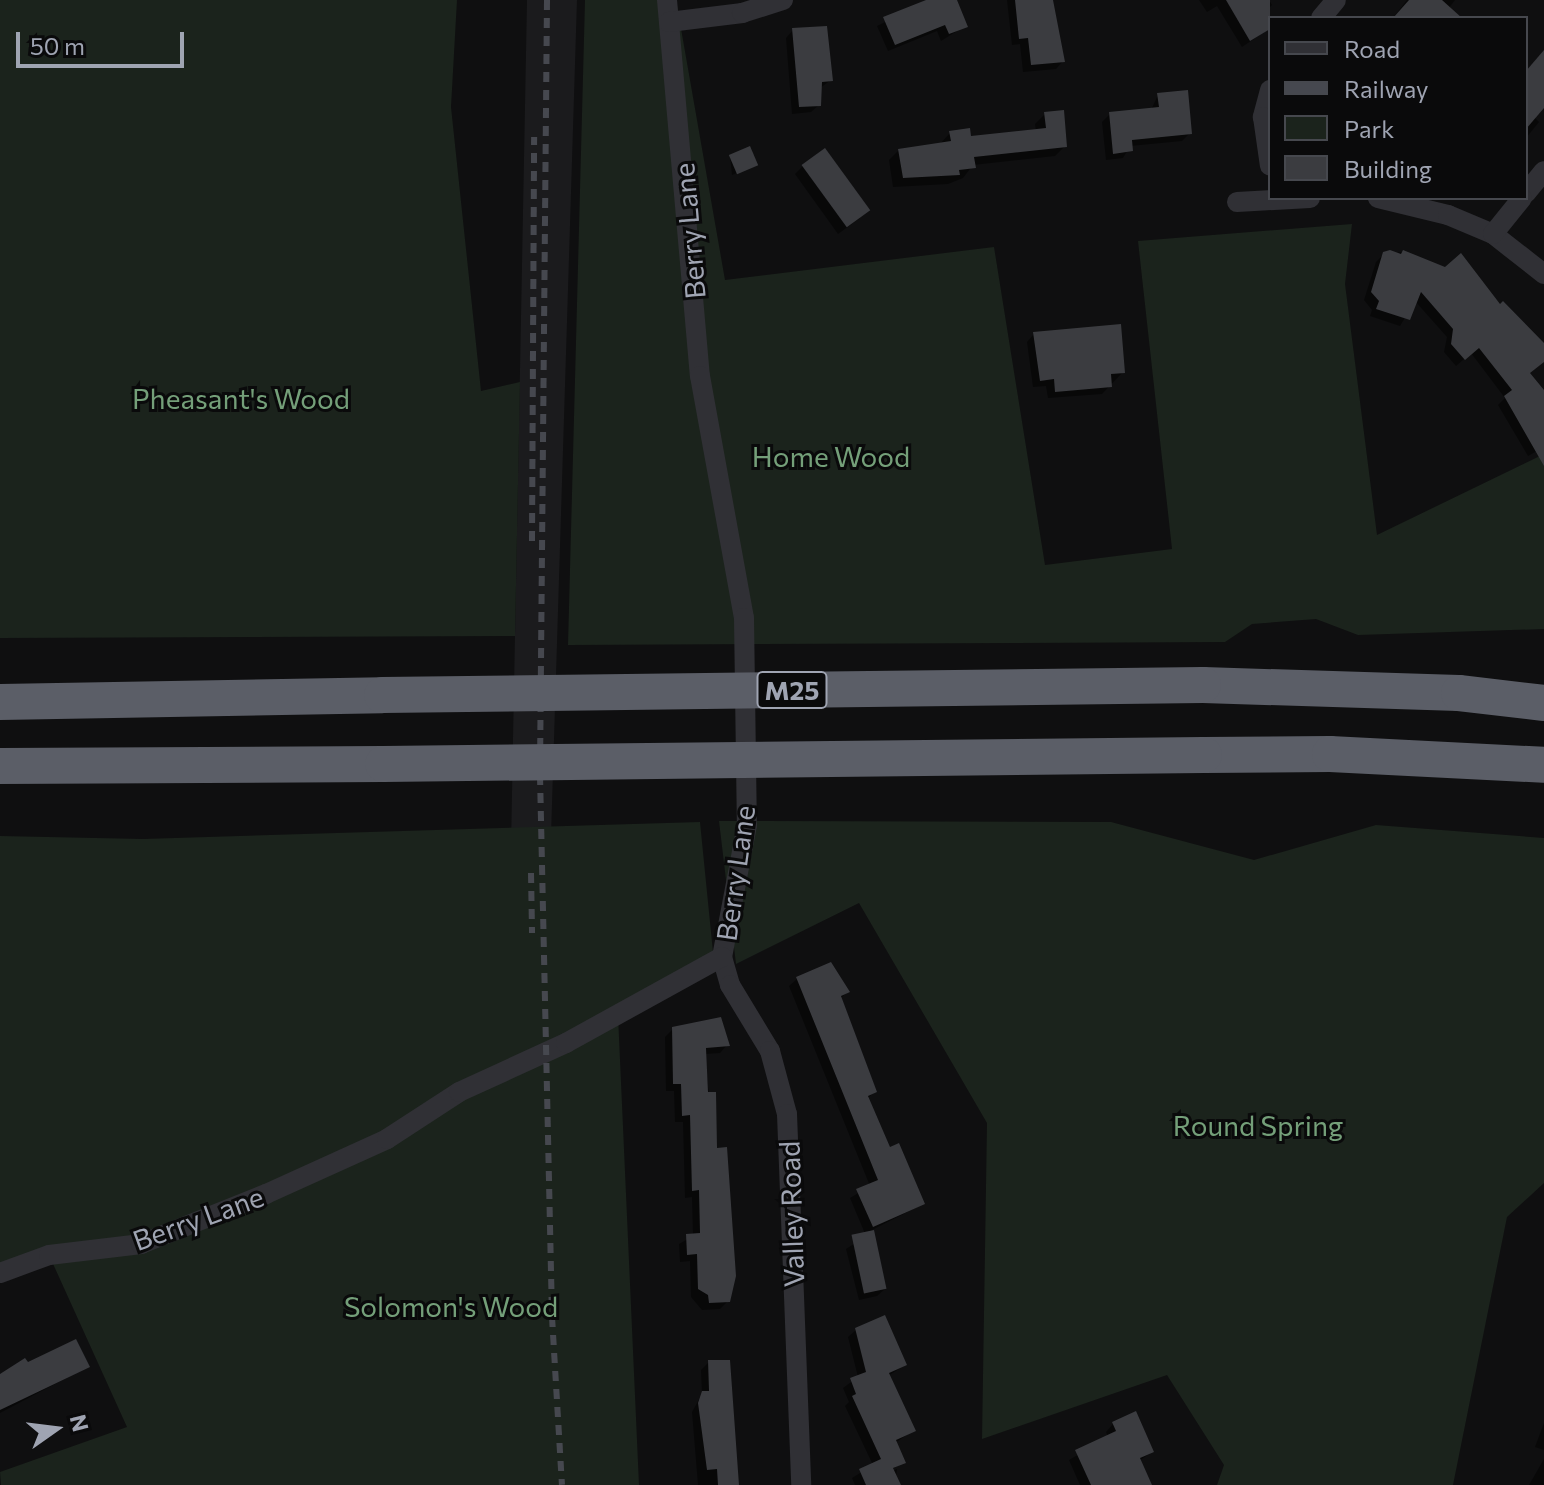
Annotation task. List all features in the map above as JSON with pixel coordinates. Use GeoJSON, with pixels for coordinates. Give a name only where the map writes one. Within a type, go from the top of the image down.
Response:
{"type":"FeatureCollection","features":[{"type":"Feature","properties":{"kind":"highway","name":"M25"},"geometry":{"type":"LineString","coordinates":[[0,702],[1203,685],[1459,693],[1544,703]]}},
{"type":"Feature","properties":{"kind":"highway"},"geometry":{"type":"LineString","coordinates":[[0,766],[1330,754],[1544,765]]}},
{"type":"Feature","properties":{"kind":"street","name":"Berry Lane"},"geometry":{"type":"LineString","coordinates":[[0,1273],[49,1255],[141,1244],[266,1194],[387,1139],[459,1092],[566,1043],[722,957],[747,825],[744,618],[700,376],[667,0]]}},
{"type":"Feature","properties":{"kind":"street"},"geometry":{"type":"LineString","coordinates":[[669,22],[742,13],[783,0]]}},
{"type":"Feature","properties":{"kind":"street"},"geometry":{"type":"LineString","coordinates":[[1268,98],[1263,117],[1268,152]]}},
{"type":"Feature","properties":{"kind":"street"},"geometry":{"type":"LineString","coordinates":[[1528,191],[1544,171]]}},
{"type":"Feature","properties":{"kind":"street"},"geometry":{"type":"LineString","coordinates":[[1237,202],[1268,199]]}},
{"type":"Feature","properties":{"kind":"street"},"geometry":{"type":"LineString","coordinates":[[1386,200],[1448,215],[1493,234],[1544,274]]}},
{"type":"Feature","properties":{"kind":"street"},"geometry":{"type":"LineString","coordinates":[[1493,234],[1520,200]]}},
{"type":"Feature","properties":{"kind":"street","name":"Valley Road"},"geometry":{"type":"LineString","coordinates":[[722,957],[730,985],[770,1051],[787,1114],[801,1485]]}},
{"type":"Feature","properties":{"kind":"shaded area"},"geometry":{"type":"Polygon","coordinates":[[[527,0],[577,0],[549,901],[581,1485],[510,898],[527,0]]]}},
{"type":"Feature","properties":{"kind":"green space","name":"Pheasant's Wood"},"geometry":{"type":"Polygon","coordinates":[[[0,0],[457,0],[451,107],[481,391],[520,382],[515,636],[0,638],[0,0]]]}},
{"type":"Feature","properties":{"kind":"green space","name":"Home Wood"},"geometry":{"type":"Polygon","coordinates":[[[585,0],[676,0],[725,280],[994,247],[1045,565],[1172,549],[1138,241],[1352,224],[1345,284],[1377,535],[1544,454],[1544,629],[1358,635],[1316,619],[1252,624],[1225,642],[568,645],[585,0]]]}},
{"type":"Feature","properties":{"kind":"green space","name":"Round Spring"},"geometry":{"type":"Polygon","coordinates":[[[719,821],[1111,822],[1254,860],[1376,825],[1544,838],[1544,1183],[1507,1217],[1453,1485],[1217,1485],[1224,1465],[1167,1375],[982,1439],[987,1123],[859,903],[736,964],[719,821]]]}},
{"type":"Feature","properties":{"kind":"green space","name":"Solomon's Wood"},"geometry":{"type":"Polygon","coordinates":[[[700,822],[714,962],[618,1015],[639,1485],[1,1485],[0,1472],[127,1427],[49,1255],[0,1273],[0,836],[143,839],[700,822]]]}},
{"type":"Feature","properties":{"kind":"building"},"geometry":{"type":"Polygon","coordinates":[[[926,0],[957,0],[968,27],[949,34],[945,25],[895,45],[883,17],[926,0]]]}},
{"type":"Feature","properties":{"kind":"building"},"geometry":{"type":"Polygon","coordinates":[[[1015,0],[1053,0],[1065,62],[1031,65],[1028,38],[1019,39],[1015,0]]]}},
{"type":"Feature","properties":{"kind":"building"},"geometry":{"type":"Polygon","coordinates":[[[1226,0],[1270,0],[1268,30],[1250,41],[1226,0]]]}},
{"type":"Feature","properties":{"kind":"building"},"geometry":{"type":"Polygon","coordinates":[[[1409,0],[1442,0],[1460,16],[1395,16],[1409,0]]]}},
{"type":"Feature","properties":{"kind":"building"},"geometry":{"type":"Polygon","coordinates":[[[827,26],[833,81],[822,82],[821,106],[799,107],[792,28],[827,26]]]}},
{"type":"Feature","properties":{"kind":"building"},"geometry":{"type":"Polygon","coordinates":[[[1544,50],[1544,108],[1528,127],[1528,69],[1544,50]]]}},
{"type":"Feature","properties":{"kind":"building"},"geometry":{"type":"Polygon","coordinates":[[[1188,90],[1192,134],[1132,140],[1133,151],[1113,154],[1109,112],[1159,107],[1157,93],[1188,90]]]}},
{"type":"Feature","properties":{"kind":"building"},"geometry":{"type":"Polygon","coordinates":[[[1064,110],[1067,147],[974,157],[976,168],[959,170],[960,175],[903,178],[898,149],[951,141],[949,131],[970,128],[971,136],[1046,128],[1044,112],[1064,110]]]}},
{"type":"Feature","properties":{"kind":"building"},"geometry":{"type":"Polygon","coordinates":[[[750,146],[758,165],[737,174],[729,155],[750,146]]]}},
{"type":"Feature","properties":{"kind":"building"},"geometry":{"type":"Polygon","coordinates":[[[825,148],[870,210],[847,227],[802,165],[825,148]]]}},
{"type":"Feature","properties":{"kind":"building"},"geometry":{"type":"Polygon","coordinates":[[[1390,250],[1401,254],[1403,250],[1445,267],[1461,253],[1500,304],[1503,301],[1544,343],[1544,362],[1530,373],[1544,390],[1544,466],[1504,396],[1512,390],[1479,348],[1465,360],[1451,344],[1453,329],[1421,292],[1410,320],[1376,309],[1379,301],[1371,292],[1383,252],[1390,250]]]}},
{"type":"Feature","properties":{"kind":"building"},"geometry":{"type":"Polygon","coordinates":[[[1121,324],[1125,373],[1111,374],[1112,387],[1055,392],[1054,379],[1040,381],[1033,332],[1121,324]]]}},
{"type":"Feature","properties":{"kind":"building"},"geometry":{"type":"Polygon","coordinates":[[[831,962],[850,992],[841,996],[877,1092],[868,1096],[890,1147],[899,1143],[925,1204],[873,1227],[856,1189],[878,1180],[796,977],[831,962]]]}},
{"type":"Feature","properties":{"kind":"building"},"geometry":{"type":"Polygon","coordinates":[[[721,1017],[730,1046],[706,1048],[708,1092],[716,1092],[717,1148],[727,1147],[736,1276],[730,1302],[709,1303],[708,1295],[698,1289],[697,1254],[687,1255],[686,1234],[700,1233],[699,1190],[692,1191],[690,1115],[682,1116],[681,1084],[673,1084],[672,1027],[721,1017]]]}},
{"type":"Feature","properties":{"kind":"building"},"geometry":{"type":"Polygon","coordinates":[[[874,1230],[886,1289],[864,1293],[852,1235],[874,1230]]]}},
{"type":"Feature","properties":{"kind":"building"},"geometry":{"type":"Polygon","coordinates":[[[885,1315],[907,1365],[889,1373],[916,1431],[896,1440],[906,1463],[893,1468],[901,1485],[866,1485],[859,1469],[881,1459],[852,1396],[856,1394],[850,1378],[866,1372],[855,1328],[885,1315]]]}},
{"type":"Feature","properties":{"kind":"building"},"geometry":{"type":"Polygon","coordinates":[[[76,1339],[90,1367],[0,1410],[0,1374],[25,1358],[28,1362],[76,1339]]]}},
{"type":"Feature","properties":{"kind":"building"},"geometry":{"type":"Polygon","coordinates":[[[708,1360],[730,1360],[739,1485],[718,1485],[717,1469],[707,1470],[698,1403],[702,1391],[709,1391],[708,1360]]]}},
{"type":"Feature","properties":{"kind":"building"},"geometry":{"type":"Polygon","coordinates":[[[1136,1411],[1154,1452],[1140,1458],[1152,1485],[1091,1485],[1075,1450],[1116,1431],[1112,1422],[1136,1411]]]}},
{"type":"Feature","properties":{"kind":"railway"},"geometry":{"type":"LineString","coordinates":[[547,0],[540,775],[552,1317],[562,1485]]}},
{"type":"Feature","properties":{"kind":"railway"},"geometry":{"type":"LineString","coordinates":[[532,541],[534,137]]}},
{"type":"Feature","properties":{"kind":"railway"},"geometry":{"type":"LineString","coordinates":[[531,873],[532,933]]}}]}
